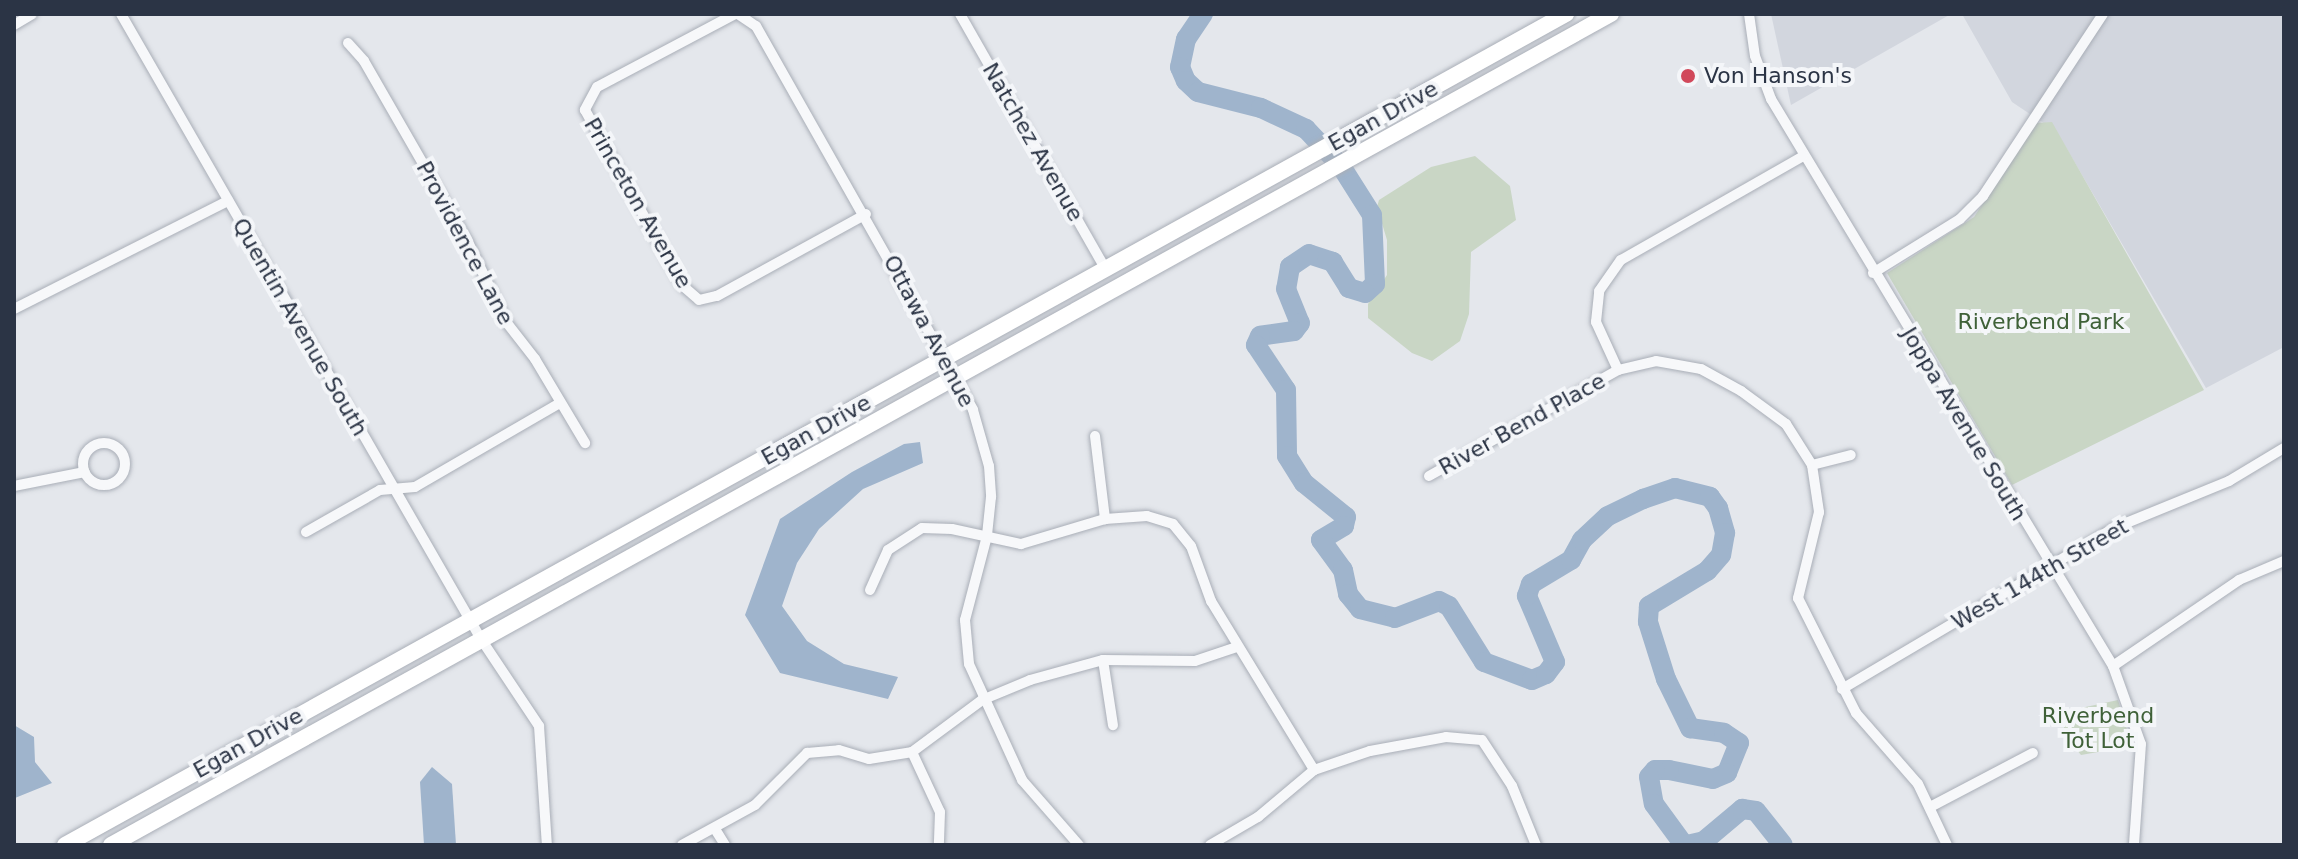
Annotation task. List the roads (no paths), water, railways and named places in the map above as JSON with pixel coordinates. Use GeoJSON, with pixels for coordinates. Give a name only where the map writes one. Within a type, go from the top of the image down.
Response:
{"type":"FeatureCollection","features":[{"type":"Feature","properties":{"kind":"highway","name":"Egan Drive"},"geometry":{"type":"LineString","coordinates":[[65,845],[1566,14]]}},
{"type":"Feature","properties":{"kind":"highway","name":"Egan Drive"},"geometry":{"type":"LineString","coordinates":[[111,845],[1611,14]]}},
{"type":"Feature","properties":{"kind":"street"},"geometry":{"type":"LineString","coordinates":[[14,25],[32,14]]}},
{"type":"Feature","properties":{"kind":"street","name":"Quentin Avenue South"},"geometry":{"type":"LineString","coordinates":[[121,14],[481,639],[539,726],[547,845]]}},
{"type":"Feature","properties":{"kind":"street","name":"Princeton Avenue"},"geometry":{"type":"LineString","coordinates":[[737,14],[719,18],[597,87],[586,102],[594,132],[683,286],[699,300],[717,296],[866,214]]}},
{"type":"Feature","properties":{"kind":"street","name":"Ottawa Avenue"},"geometry":{"type":"LineString","coordinates":[[737,14],[756,26],[958,378],[989,466],[987,536],[965,620],[969,664],[982,700],[1022,780],[1079,845]]}},
{"type":"Feature","properties":{"kind":"street","name":"Natchez Avenue"},"geometry":{"type":"LineString","coordinates":[[960,14],[1106,270]]}},
{"type":"Feature","properties":{"kind":"street","name":"Joppa Avenue South"},"geometry":{"type":"LineString","coordinates":[[1749,14],[1763,84],[1803,156],[2049,567],[2113,666],[2141,744],[2134,845]]}},
{"type":"Feature","properties":{"kind":"street"},"geometry":{"type":"LineString","coordinates":[[1873,273],[1960,219],[1983,196],[2103,14]]}},
{"type":"Feature","properties":{"kind":"street","name":"Providence Lane"},"geometry":{"type":"LineString","coordinates":[[348,43],[364,61],[468,242],[507,323],[585,443]]}},
{"type":"Feature","properties":{"kind":"street","name":"River Bend Place"},"geometry":{"type":"LineString","coordinates":[[1429,476],[1618,370],[1596,322],[1599,291],[1621,260],[1803,156]]}},
{"type":"Feature","properties":{"kind":"street"},"geometry":{"type":"LineString","coordinates":[[14,309],[228,201]]}},
{"type":"Feature","properties":{"kind":"street"},"geometry":{"type":"LineString","coordinates":[[1618,370],[1656,361],[1701,369],[1786,424],[1812,465],[1819,512],[1798,598],[1842,689],[1876,739],[1898,759],[1932,806],[1947,845]]}},
{"type":"Feature","properties":{"kind":"street"},"geometry":{"type":"LineString","coordinates":[[306,532],[380,490],[415,487],[560,403]]}},
{"type":"Feature","properties":{"kind":"street"},"geometry":{"type":"LineString","coordinates":[[1095,436],[1105,519]]}},
{"type":"Feature","properties":{"kind":"street"},"geometry":{"type":"LineString","coordinates":[[97,444],[110,444],[125,458],[124,472],[108,486],[93,483],[85,472],[83,459],[97,444]]}},
{"type":"Feature","properties":{"kind":"street","name":"West 144th Street"},"geometry":{"type":"LineString","coordinates":[[1842,689],[2114,528],[2229,481],[2284,448]]}},
{"type":"Feature","properties":{"kind":"street"},"geometry":{"type":"LineString","coordinates":[[1812,465],[1851,455]]}},
{"type":"Feature","properties":{"kind":"street"},"geometry":{"type":"LineString","coordinates":[[14,486],[85,472]]}},
{"type":"Feature","properties":{"kind":"street"},"geometry":{"type":"LineString","coordinates":[[870,590],[888,550],[909,533],[938,527],[987,536],[1005,544],[1036,543],[1105,519],[1147,516],[1173,524],[1191,546],[1211,601],[1237,647],[1314,770]]}},
{"type":"Feature","properties":{"kind":"street"},"geometry":{"type":"LineString","coordinates":[[2113,666],[2239,580],[2284,561]]}},
{"type":"Feature","properties":{"kind":"street"},"geometry":{"type":"LineString","coordinates":[[682,845],[755,805],[807,753],[839,750],[869,759],[912,752],[982,700],[1030,680],[1103,660],[1195,661],[1237,647]]}},
{"type":"Feature","properties":{"kind":"street"},"geometry":{"type":"LineString","coordinates":[[1103,660],[1113,725]]}},
{"type":"Feature","properties":{"kind":"street"},"geometry":{"type":"LineString","coordinates":[[1210,845],[1258,817],[1314,770],[1370,751],[1446,737],[1482,740],[1512,786],[1536,845]]}},
{"type":"Feature","properties":{"kind":"street"},"geometry":{"type":"LineString","coordinates":[[912,752],[940,812],[939,845]]}},
{"type":"Feature","properties":{"kind":"street"},"geometry":{"type":"LineString","coordinates":[[1932,806],[2033,753]]}},
{"type":"Feature","properties":{"kind":"street"},"geometry":{"type":"LineString","coordinates":[[715,829],[725,845]]}},
{"type":"Feature","properties":{"kind":"water"},"geometry":{"type":"Polygon","coordinates":[[[920,442],[923,463],[863,489],[819,529],[797,563],[782,606],[807,641],[844,664],[898,677],[888,699],[780,673],[745,615],[780,519],[852,472],[904,444],[920,442]]]}},
{"type":"Feature","properties":{"kind":"water"},"geometry":{"type":"Polygon","coordinates":[[[14,725],[34,737],[35,762],[52,783],[15,798],[14,725]]]}},
{"type":"Feature","properties":{"kind":"water"},"geometry":{"type":"Polygon","coordinates":[[[432,767],[452,784],[456,845],[424,845],[420,782],[432,767]]]}},
{"type":"Feature","properties":{"kind":"waterway"},"geometry":{"type":"LineString","coordinates":[[1203,14],[1186,39],[1180,67],[1186,81],[1198,92],[1261,108],[1306,129],[1341,166],[1372,215],[1375,284],[1365,293],[1349,288],[1333,262],[1309,254],[1290,267],[1286,289],[1300,323],[1294,331],[1260,336],[1256,345],[1286,390],[1287,456],[1304,483],[1346,517],[1344,526],[1321,540],[1343,570],[1348,594],[1360,609],[1395,618],[1439,601],[1449,606],[1484,662],[1532,680],[1546,674],[1555,662],[1527,596],[1531,584],[1571,560],[1582,540],[1608,516],[1643,499],[1675,488],[1710,497],[1718,508],[1725,533],[1721,555],[1707,571],[1649,606],[1648,622],[1666,679],[1690,728],[1724,733],[1739,743],[1727,773],[1713,779],[1669,770],[1655,770],[1649,777],[1654,804],[1684,845]]}},
{"type":"Feature","properties":{"kind":"waterway"},"geometry":{"type":"LineString","coordinates":[[1687,845],[1704,841],[1742,809],[1756,811],[1783,845]]}},
{"type":"Feature","properties":{"kind":"place","name":"Von Hanson's"},"geometry":{"type":"Point","coordinates":[1688,76]}},
{"type":"Feature","properties":{"kind":"park label","name":"Riverbend Park"},"geometry":{"type":"Point","coordinates":[2041,322]}},
{"type":"Feature","properties":{"kind":"park label","name":"Riverbend Tot Lot"},"geometry":{"type":"Point","coordinates":[2098,728]}}]}
